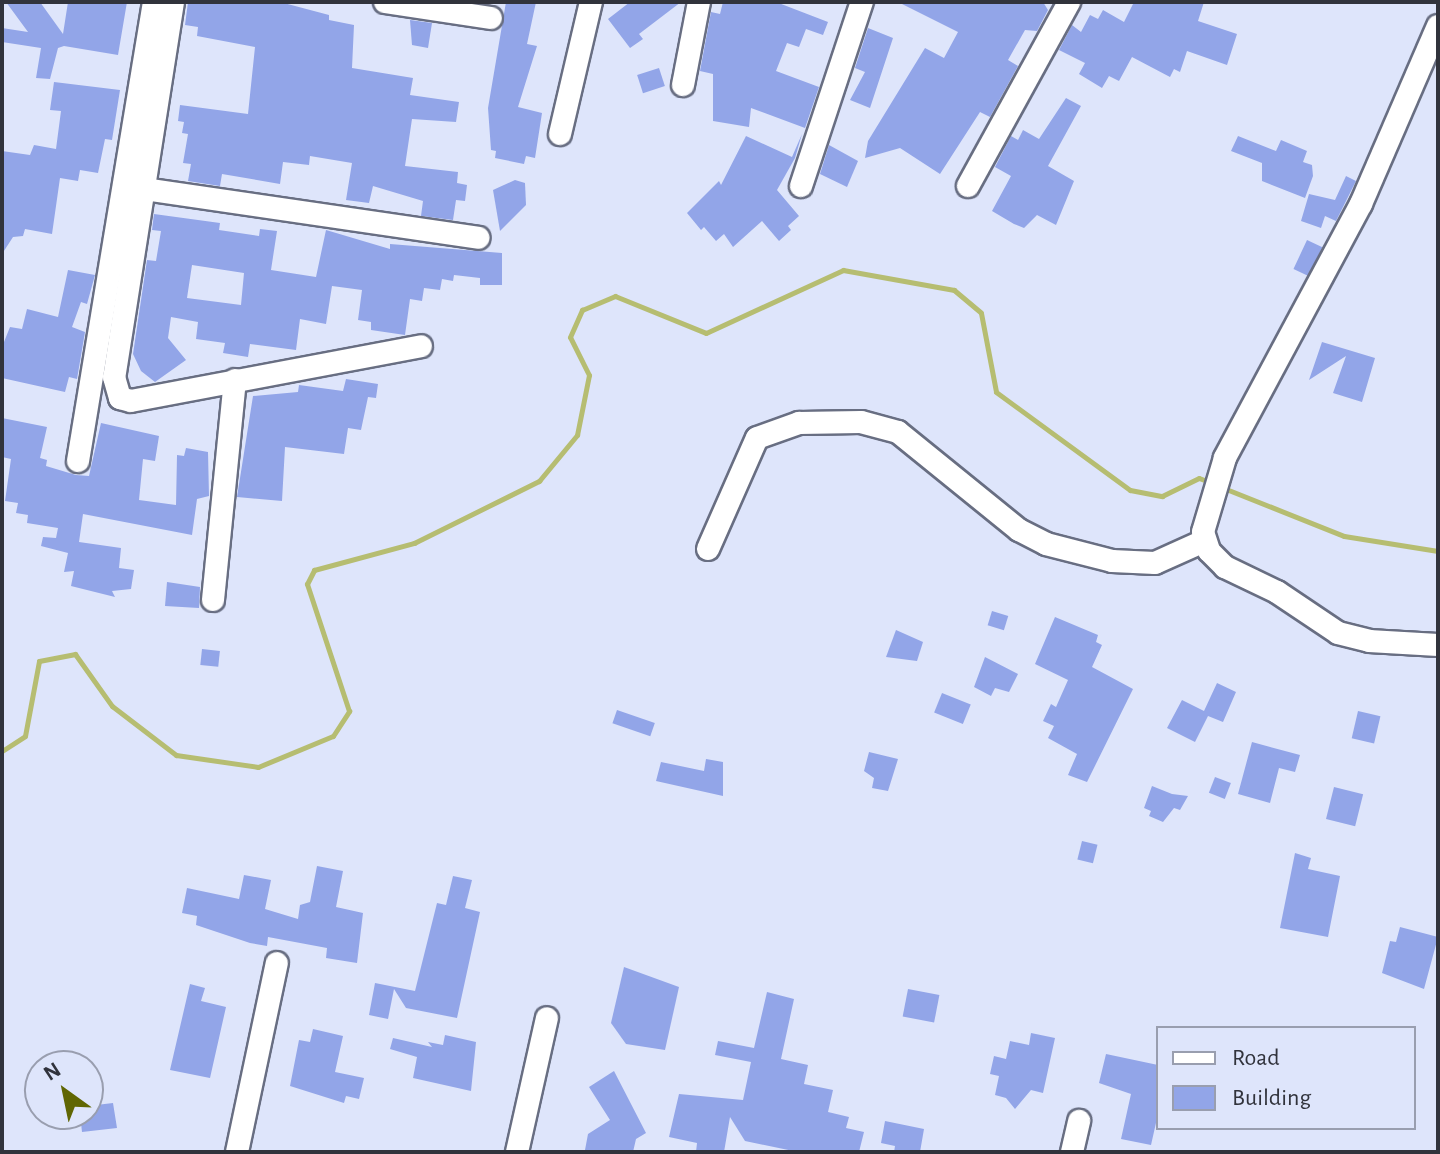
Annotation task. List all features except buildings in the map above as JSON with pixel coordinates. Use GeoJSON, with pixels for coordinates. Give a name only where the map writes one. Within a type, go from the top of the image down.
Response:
{"type":"FeatureCollection","features":[{"type":"Feature","properties":{"kind":"street"},"geometry":{"type":"LineString","coordinates":[[78,461],[154,2]]}},
{"type":"Feature","properties":{"kind":"street"},"geometry":{"type":"LineString","coordinates":[[173,2],[114,377],[117,393],[131,401],[421,346]]}},
{"type":"Feature","properties":{"kind":"street"},"geometry":{"type":"LineString","coordinates":[[385,2],[491,18]]}},
{"type":"Feature","properties":{"kind":"street"},"geometry":{"type":"LineString","coordinates":[[560,134],[591,2]]}},
{"type":"Feature","properties":{"kind":"street"},"geometry":{"type":"LineString","coordinates":[[683,85],[699,2]]}},
{"type":"Feature","properties":{"kind":"street"},"geometry":{"type":"LineString","coordinates":[[801,186],[862,2]]}},
{"type":"Feature","properties":{"kind":"street"},"geometry":{"type":"LineString","coordinates":[[968,186],[1069,2]]}},
{"type":"Feature","properties":{"kind":"street"},"geometry":{"type":"LineString","coordinates":[[708,549],[757,438],[799,423],[861,422],[898,432],[1019,530],[1046,544],[1112,561],[1155,563],[1204,530],[1220,474],[1379,166],[1438,26]]}},
{"type":"Feature","properties":{"kind":"street"},"geometry":{"type":"LineString","coordinates":[[144,189],[478,238]]}},
{"type":"Feature","properties":{"kind":"street"},"geometry":{"type":"LineString","coordinates":[[213,600],[235,380]]}},
{"type":"Feature","properties":{"kind":"street"},"geometry":{"type":"LineString","coordinates":[[1204,530],[1225,567],[1277,592],[1338,633],[1369,641],[1438,645]]}},
{"type":"Feature","properties":{"kind":"street"},"geometry":{"type":"LineString","coordinates":[[237,1152],[277,963]]}},
{"type":"Feature","properties":{"kind":"street"},"geometry":{"type":"LineString","coordinates":[[517,1152],[547,1018]]}},
{"type":"Feature","properties":{"kind":"street"},"geometry":{"type":"LineString","coordinates":[[1072,1152],[1079,1121]]}},
{"type":"Feature","properties":{"kind":"waterway"},"geometry":{"type":"LineString","coordinates":[[2,751],[25,736],[39,661],[75,654],[112,706],[176,755],[258,767],[333,736],[349,711],[307,584],[314,570],[414,543],[539,481],[577,435],[589,375],[570,337],[582,310],[615,296],[706,333],[843,270],[954,290],[981,313],[996,392],[1130,490],[1162,496],[1199,478],[1212,483]]}},
{"type":"Feature","properties":{"kind":"waterway"},"geometry":{"type":"LineString","coordinates":[[1221,487],[1344,536],[1438,551]]}}]}
